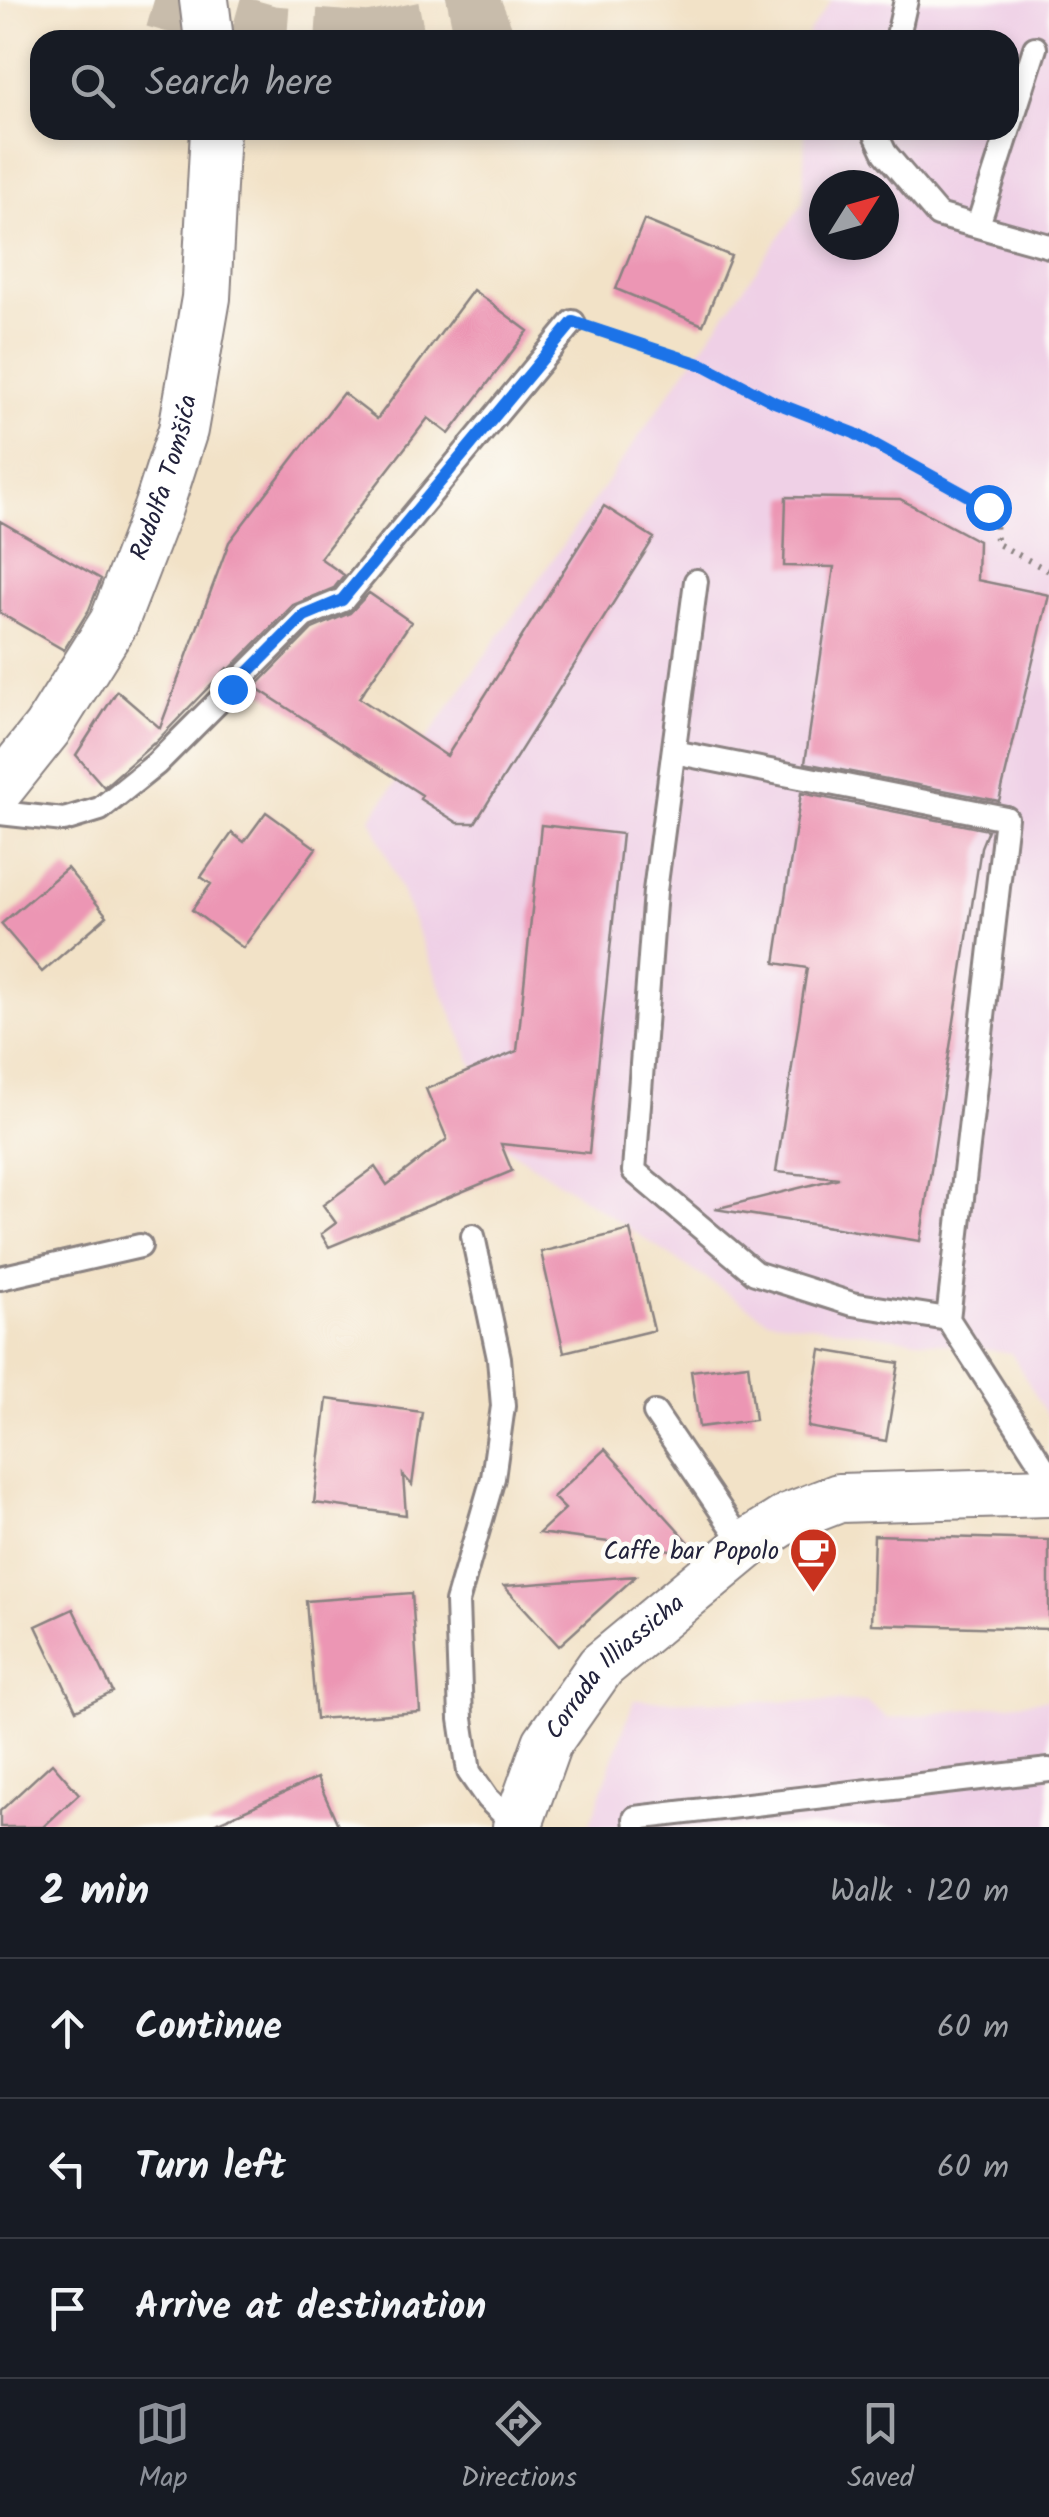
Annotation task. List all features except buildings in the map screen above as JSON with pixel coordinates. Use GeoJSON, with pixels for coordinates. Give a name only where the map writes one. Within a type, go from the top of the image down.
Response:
{"type":"FeatureCollection","features":[{"type":"Feature","properties":{"kind":"street"},"geometry":{"type":"LineString","coordinates":[[204,0],[207,30]]}},
{"type":"Feature","properties":{"kind":"street","name":"Rudolfa Tomšića"},"geometry":{"type":"LineString","coordinates":[[0,788],[46,729],[114,622],[158,508],[183,430],[206,298],[214,140]]}},
{"type":"Feature","properties":{"kind":"street","name":"Corrada Illiassicha"},"geometry":{"type":"LineString","coordinates":[[517,1827],[547,1742],[601,1666],[745,1546],[790,1517],[839,1498],[1049,1492]]}},
{"type":"Feature","properties":{"kind":"lane"},"geometry":{"type":"LineString","coordinates":[[900,30],[906,0]]}},
{"type":"Feature","properties":{"kind":"lane"},"geometry":{"type":"LineString","coordinates":[[1019,98],[1035,48]]}},
{"type":"Feature","properties":{"kind":"lane"},"geometry":{"type":"LineString","coordinates":[[879,140],[885,154],[938,215],[1049,246]]}},
{"type":"Feature","properties":{"kind":"lane"},"geometry":{"type":"LineString","coordinates":[[978,225],[1005,140]]}},
{"type":"Feature","properties":{"kind":"lane"},"geometry":{"type":"LineString","coordinates":[[0,813],[64,820],[100,808],[156,764],[304,616],[342,600],[573,322]]}},
{"type":"Feature","properties":{"kind":"lane"},"geometry":{"type":"LineString","coordinates":[[696,581],[655,891],[634,1170],[755,1273],[852,1304],[948,1319]]}},
{"type":"Feature","properties":{"kind":"lane"},"geometry":{"type":"LineString","coordinates":[[674,752],[1006,818],[948,1319],[1049,1476]]}},
{"type":"Feature","properties":{"kind":"lane"},"geometry":{"type":"LineString","coordinates":[[472,1236],[499,1358],[503,1406],[493,1478],[457,1602],[461,1719],[469,1772],[487,1798],[517,1827]]}},
{"type":"Feature","properties":{"kind":"lane"},"geometry":{"type":"LineString","coordinates":[[0,1278],[140,1246]]}},
{"type":"Feature","properties":{"kind":"lane"},"geometry":{"type":"LineString","coordinates":[[655,1412],[745,1546]]}},
{"type":"Feature","properties":{"kind":"lane"},"geometry":{"type":"LineString","coordinates":[[636,1827],[636,1818],[1049,1770]]}},
{"type":"Feature","properties":{"kind":"path"},"geometry":{"type":"LineString","coordinates":[[573,322],[706,366],[774,402],[854,433],[988,507],[995,515],[996,543],[1049,571]]}},
{"type":"Feature","properties":{"kind":"shaded area"},"geometry":{"type":"Polygon","coordinates":[[[832,0],[1049,0],[1049,1419],[1011,1353],[767,1319],[507,1148],[371,818],[803,203],[805,140],[1019,140],[1019,30],[810,30],[832,0]]]}},
{"type":"Feature","properties":{"kind":"shaded area"},"geometry":{"type":"Polygon","coordinates":[[[1049,1699],[1049,1827],[589,1827],[634,1700],[866,1702],[889,1719],[1049,1699]]]}},
{"type":"Feature","properties":{"kind":"tunnel"},"geometry":{"type":"LineString","coordinates":[[154,0],[260,30]]}},
{"type":"Feature","properties":{"kind":"tunnel"},"geometry":{"type":"LineString","coordinates":[[419,30],[458,22],[512,0]]}},
{"type":"Feature","properties":{"kind":"place","name":"Caffe bar Popolo"},"geometry":{"type":"Point","coordinates":[814,1594]}},
{"type":"Feature","properties":{"kind":"route"},"geometry":{"type":"LineString","coordinates":[[232,689],[304,616],[342,600],[573,322],[706,366],[774,402],[854,433],[988,507]]}}]}
